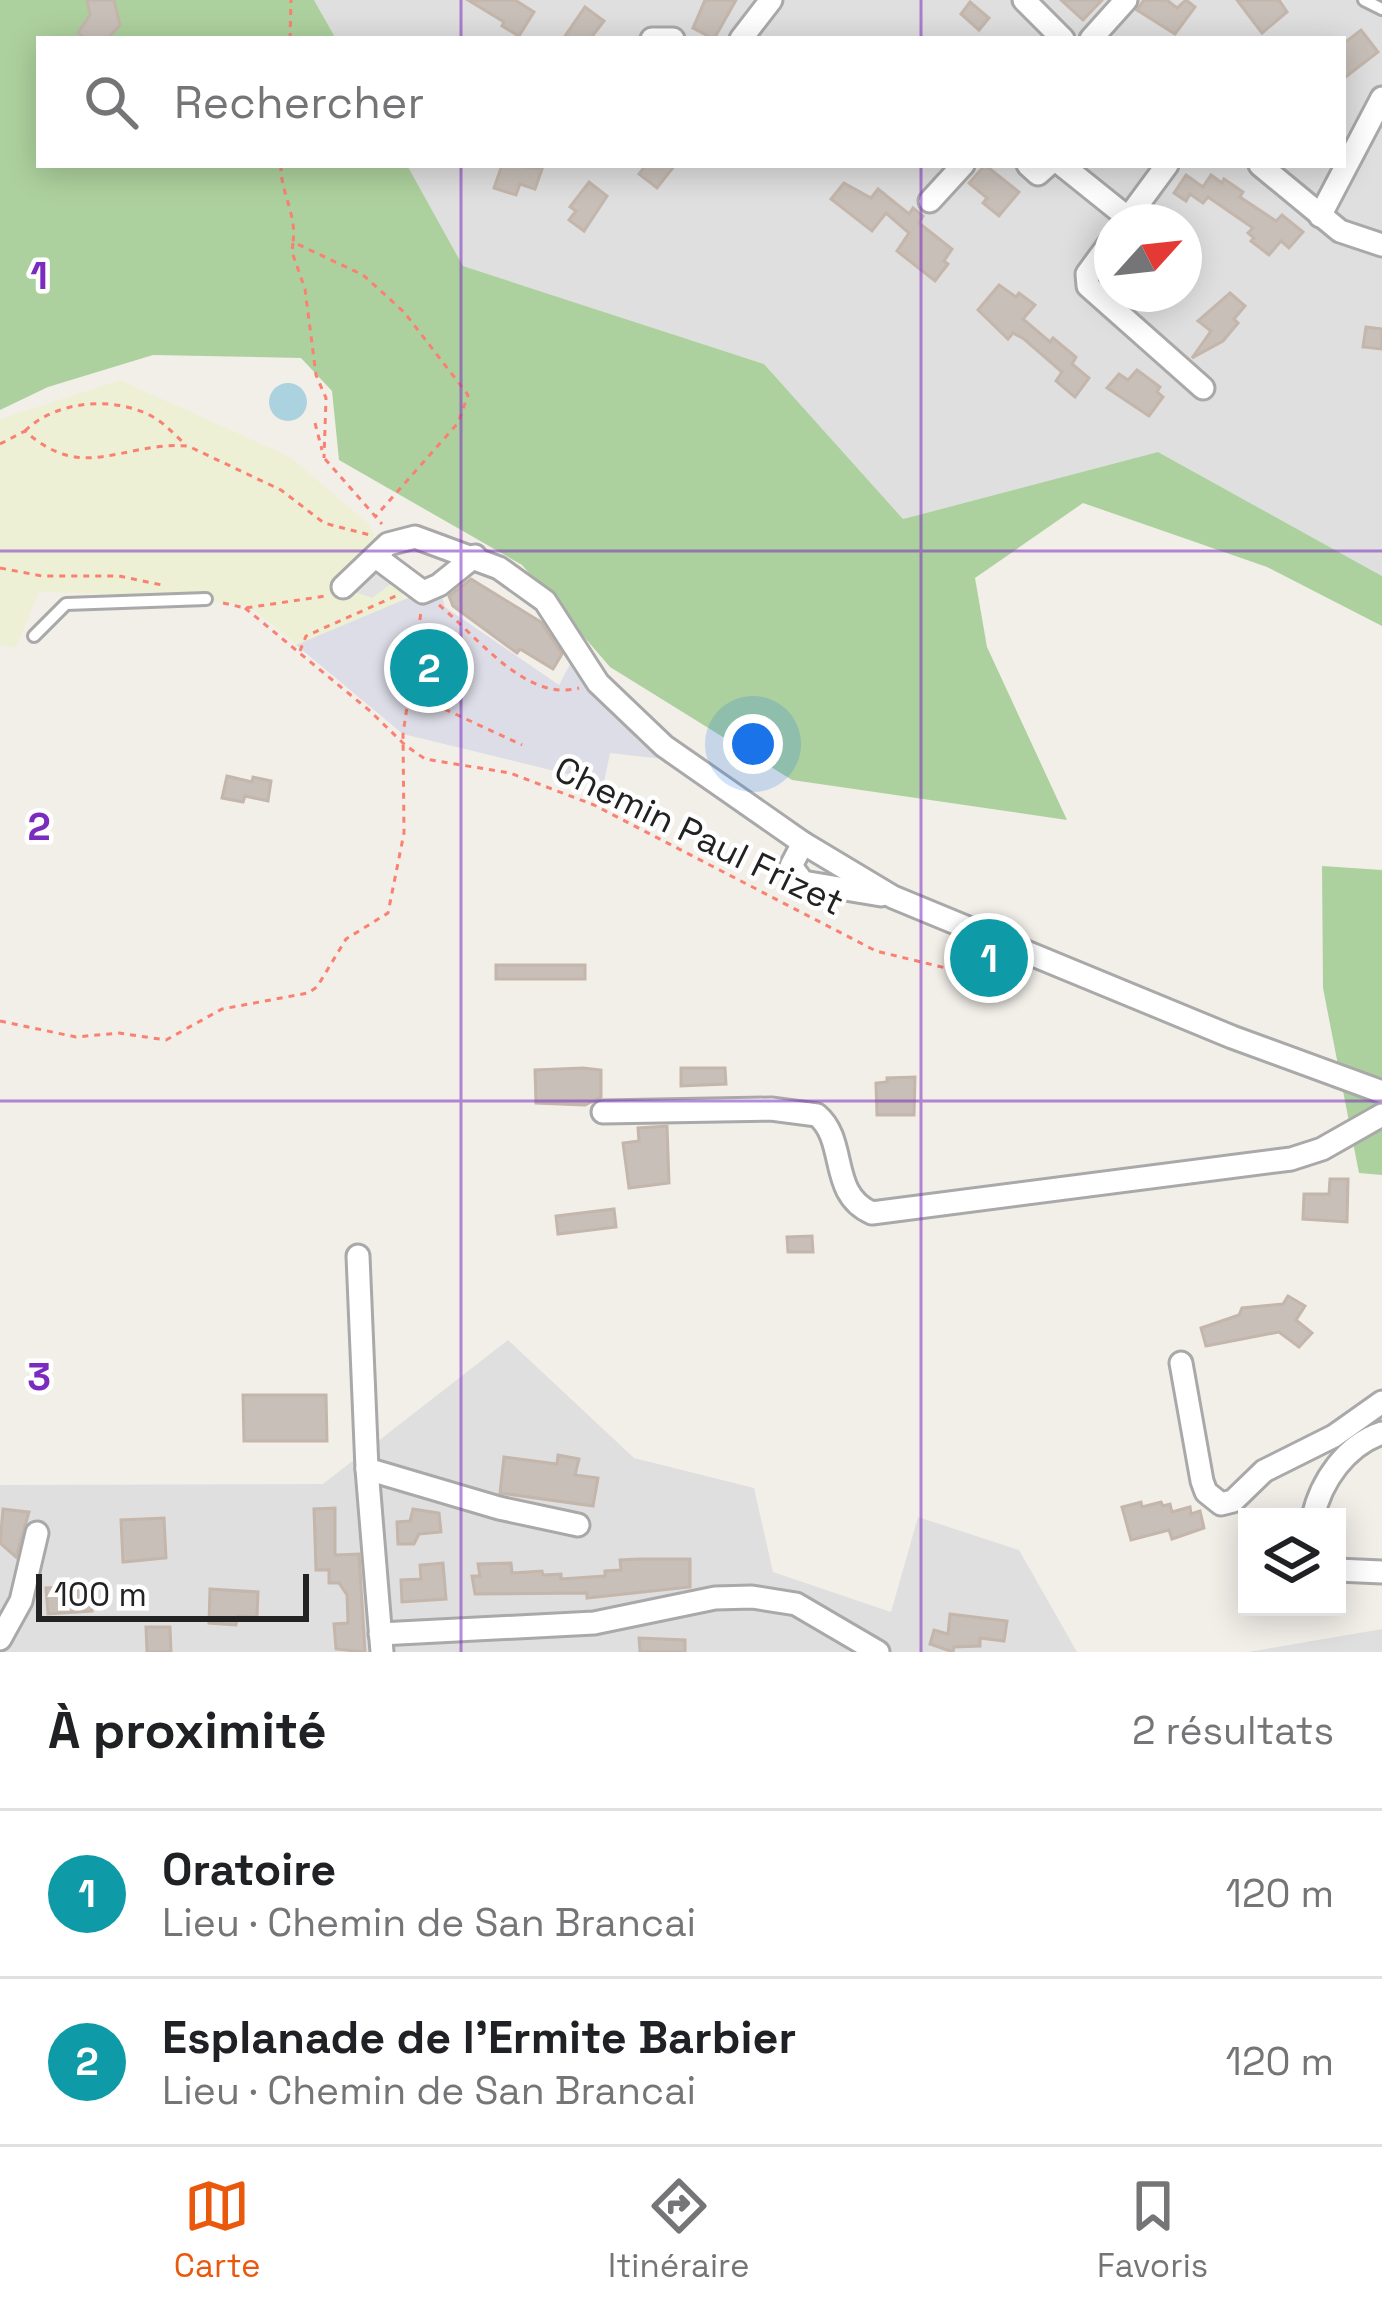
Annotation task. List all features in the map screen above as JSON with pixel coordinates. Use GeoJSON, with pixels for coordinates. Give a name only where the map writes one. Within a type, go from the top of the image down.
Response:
{"type":"FeatureCollection","features":[{"type":"Feature","properties":{"kind":"street"},"geometry":{"type":"LineString","coordinates":[[744,36],[772,0]]}},
{"type":"Feature","properties":{"kind":"street"},"geometry":{"type":"LineString","coordinates":[[1024,0],[1060,36]]}},
{"type":"Feature","properties":{"kind":"street"},"geometry":{"type":"LineString","coordinates":[[1094,36],[1126,0]]}},
{"type":"Feature","properties":{"kind":"street"},"geometry":{"type":"LineString","coordinates":[[1346,167],[1382,98]]}},
{"type":"Feature","properties":{"kind":"street"},"geometry":{"type":"LineString","coordinates":[[930,201],[960,168]]}},
{"type":"Feature","properties":{"kind":"street"},"geometry":{"type":"LineString","coordinates":[[1066,168],[1108,204]]}},
{"type":"Feature","properties":{"kind":"street"},"geometry":{"type":"LineString","coordinates":[[1139,204],[1165,168]]}},
{"type":"Feature","properties":{"kind":"street"},"geometry":{"type":"LineString","coordinates":[[1264,168],[1348,235],[1382,245]]}},
{"type":"Feature","properties":{"kind":"street"},"geometry":{"type":"LineString","coordinates":[[1320,216],[1345,168]]}},
{"type":"Feature","properties":{"kind":"street"},"geometry":{"type":"LineString","coordinates":[[1094,264],[1087,274],[1094,291]]}},
{"type":"Feature","properties":{"kind":"street"},"geometry":{"type":"LineString","coordinates":[[1117,312],[1203,388]]}},
{"type":"Feature","properties":{"kind":"street"},"geometry":{"type":"LineString","coordinates":[[343,587],[396,539],[415,537],[475,556],[524,583],[545,602],[598,682],[684,762],[803,843],[893,896],[1232,1036],[1382,1092]]}},
{"type":"Feature","properties":{"kind":"street"},"geometry":{"type":"LineString","coordinates":[[376,556],[419,590],[439,585],[475,556]]}},
{"type":"Feature","properties":{"kind":"street"},"geometry":{"type":"LineString","coordinates":[[803,843],[791,866],[803,882],[893,896]]}},
{"type":"Feature","properties":{"kind":"street"},"geometry":{"type":"LineString","coordinates":[[603,1112],[771,1109],[817,1115],[832,1134],[845,1187],[856,1204],[872,1214],[1292,1159],[1322,1149],[1382,1115]]}},
{"type":"Feature","properties":{"kind":"street"},"geometry":{"type":"LineString","coordinates":[[358,1256],[381,1643],[594,1623],[715,1598],[752,1597],[796,1604],[878,1652]]}},
{"type":"Feature","properties":{"kind":"street"},"geometry":{"type":"LineString","coordinates":[[1181,1363],[1205,1492],[1221,1504],[1233,1501],[1264,1471],[1334,1436],[1382,1402]]}},
{"type":"Feature","properties":{"kind":"street"},"geometry":{"type":"LineString","coordinates":[[1316,1508],[1333,1472],[1361,1443],[1382,1433]]}},
{"type":"Feature","properties":{"kind":"street"},"geometry":{"type":"LineString","coordinates":[[368,1469],[499,1508],[578,1525]]}},
{"type":"Feature","properties":{"kind":"street"},"geometry":{"type":"LineString","coordinates":[[0,1639],[21,1601],[38,1533]]}},
{"type":"Feature","properties":{"kind":"street"},"geometry":{"type":"LineString","coordinates":[[1346,1570],[1382,1572]]}},
{"type":"Feature","properties":{"kind":"lane"},"geometry":{"type":"LineString","coordinates":[[1364,0],[1382,9]]}},
{"type":"Feature","properties":{"kind":"lane"},"geometry":{"type":"LineString","coordinates":[[34,636],[66,604],[206,599]]}},
{"type":"Feature","properties":{"kind":"path"},"geometry":{"type":"LineString","coordinates":[[290,36],[291,0]]}},
{"type":"Feature","properties":{"kind":"path"},"geometry":{"type":"LineString","coordinates":[[281,168],[296,227],[292,252],[305,289],[316,374],[326,398],[324,458]]}},
{"type":"Feature","properties":{"kind":"path"},"geometry":{"type":"LineString","coordinates":[[293,242],[363,275],[404,312],[468,395],[458,423],[375,517]]}},
{"type":"Feature","properties":{"kind":"path"},"geometry":{"type":"LineString","coordinates":[[0,444],[39,417],[99,402],[154,417],[188,446],[280,490],[324,523],[396,539]]}},
{"type":"Feature","properties":{"kind":"path"},"geometry":{"type":"LineString","coordinates":[[315,423],[324,458],[396,539]]}},
{"type":"Feature","properties":{"kind":"path"},"geometry":{"type":"LineString","coordinates":[[25,431],[56,454],[84,460],[188,446]]}},
{"type":"Feature","properties":{"kind":"path"},"geometry":{"type":"LineString","coordinates":[[299,652],[306,636],[419,590]]}},
{"type":"Feature","properties":{"kind":"path"},"geometry":{"type":"LineString","coordinates":[[419,590],[519,675],[563,693],[598,682]]}},
{"type":"Feature","properties":{"kind":"path"},"geometry":{"type":"LineString","coordinates":[[0,1021],[76,1037],[119,1033],[166,1040],[222,1009],[285,1000],[316,987],[346,939],[388,913],[404,832],[405,746],[419,590]]}},
{"type":"Feature","properties":{"kind":"path","name":"Chemin Paul Frizet"},"geometry":{"type":"LineString","coordinates":[[245,608],[425,759],[510,773],[594,805],[876,951],[946,968],[1001,965]]}},
{"type":"Feature","properties":{"kind":"path"},"geometry":{"type":"LineString","coordinates":[[410,693],[522,745]]}},
{"type":"Feature","properties":{"kind":"shaded area"},"geometry":{"type":"Polygon","coordinates":[[[314,0],[1382,0],[1382,576],[1158,452],[903,519],[764,364],[463,266],[409,168],[1346,168],[1346,36],[334,36],[314,0]]]}},
{"type":"Feature","properties":{"kind":"shaded area"},"geometry":{"type":"Polygon","coordinates":[[[373,545],[406,573],[372,598],[330,583],[373,545]]]}},
{"type":"Feature","properties":{"kind":"shaded area"},"geometry":{"type":"Polygon","coordinates":[[[439,585],[445,607],[559,685],[577,651],[664,746],[663,759],[610,753],[604,783],[403,734],[296,645],[439,585]]]}},
{"type":"Feature","properties":{"kind":"shaded area"},"geometry":{"type":"Polygon","coordinates":[[[508,1340],[634,1458],[754,1488],[773,1572],[891,1612],[918,1517],[1019,1550],[1077,1652],[0,1652],[0,1485],[323,1484],[508,1340]]]}},
{"type":"Feature","properties":{"kind":"shaded area"},"geometry":{"type":"Polygon","coordinates":[[[1382,1629],[1382,1652],[1248,1652],[1382,1629]]]}},
{"type":"Feature","properties":{"kind":"green space"},"geometry":{"type":"Polygon","coordinates":[[[0,0],[314,0],[334,36],[36,36],[36,168],[409,168],[463,266],[764,364],[903,519],[1158,452],[1382,576],[1382,626],[1267,567],[1083,503],[975,578],[987,647],[1067,820],[792,780],[610,667],[522,565],[339,460],[332,391],[301,358],[153,355],[48,387],[0,410],[0,0]]]}},
{"type":"Feature","properties":{"kind":"green space"},"geometry":{"type":"Polygon","coordinates":[[[120,380],[290,457],[369,524],[413,617],[401,729],[249,606],[158,595],[39,592],[16,648],[0,645],[0,419],[120,380]]]}},
{"type":"Feature","properties":{"kind":"green space"},"geometry":{"type":"Polygon","coordinates":[[[1322,866],[1382,870],[1382,1175],[1359,1173],[1323,988],[1322,866]]]}},
{"type":"Feature","properties":{"kind":"water"},"geometry":{"type":"Polygon","coordinates":[[[288,383],[301,389],[307,402],[301,415],[288,421],[275,415],[269,402],[275,389],[288,383]]]}},
{"type":"Feature","properties":{"kind":"building"},"geometry":{"type":"Polygon","coordinates":[[[87,0],[114,0],[120,25],[110,36],[82,36],[78,33],[90,15],[87,0]]]}},
{"type":"Feature","properties":{"kind":"building"},"geometry":{"type":"Polygon","coordinates":[[[468,0],[515,0],[534,12],[519,36],[468,0]]]}},
{"type":"Feature","properties":{"kind":"building"},"geometry":{"type":"Polygon","coordinates":[[[705,0],[736,0],[716,36],[693,28],[705,0]]]}},
{"type":"Feature","properties":{"kind":"building"},"geometry":{"type":"Polygon","coordinates":[[[1061,0],[1102,0],[1083,20],[1061,0]]]}},
{"type":"Feature","properties":{"kind":"building"},"geometry":{"type":"Polygon","coordinates":[[[1144,0],[1167,0],[1177,8],[1186,0],[1195,7],[1175,34],[1137,10],[1144,0]]]}},
{"type":"Feature","properties":{"kind":"building"},"geometry":{"type":"Polygon","coordinates":[[[1237,0],[1279,0],[1287,12],[1262,33],[1237,0]]]}},
{"type":"Feature","properties":{"kind":"building"},"geometry":{"type":"Polygon","coordinates":[[[970,2],[989,18],[979,30],[961,14],[970,2]]]}},
{"type":"Feature","properties":{"kind":"building"},"geometry":{"type":"Polygon","coordinates":[[[585,7],[604,21],[592,36],[565,36],[585,7]]]}},
{"type":"Feature","properties":{"kind":"building"},"geometry":{"type":"Polygon","coordinates":[[[1361,30],[1378,52],[1346,77],[1346,42],[1361,30]]]}},
{"type":"Feature","properties":{"kind":"building"},"geometry":{"type":"Polygon","coordinates":[[[501,168],[542,169],[535,189],[520,184],[516,195],[494,188],[501,168]]]}},
{"type":"Feature","properties":{"kind":"building"},"geometry":{"type":"Polygon","coordinates":[[[644,168],[673,168],[657,188],[639,174],[644,168]]]}},
{"type":"Feature","properties":{"kind":"building"},"geometry":{"type":"Polygon","coordinates":[[[982,168],[989,168],[1019,192],[999,216],[969,183],[982,168]]]}},
{"type":"Feature","properties":{"kind":"building"},"geometry":{"type":"Polygon","coordinates":[[[1186,175],[1203,187],[1211,175],[1222,183],[1224,179],[1243,192],[1240,197],[1276,221],[1282,215],[1303,232],[1289,248],[1281,241],[1269,255],[1251,241],[1254,238],[1248,233],[1253,228],[1208,197],[1203,203],[1190,194],[1186,201],[1174,193],[1186,175]]]}},
{"type":"Feature","properties":{"kind":"building"},"geometry":{"type":"Polygon","coordinates":[[[589,182],[607,196],[584,231],[569,220],[576,211],[570,207],[589,182]]]}},
{"type":"Feature","properties":{"kind":"building"},"geometry":{"type":"Polygon","coordinates":[[[844,183],[871,198],[878,189],[909,214],[913,208],[923,216],[919,223],[952,249],[935,281],[897,251],[909,233],[886,213],[872,231],[831,199],[844,183]]]}},
{"type":"Feature","properties":{"kind":"building"},"geometry":{"type":"Polygon","coordinates":[[[999,285],[1035,305],[1023,319],[1076,357],[1072,364],[1089,378],[1075,397],[1056,381],[1062,372],[1024,339],[1013,333],[1008,339],[978,310],[999,285]]]}},
{"type":"Feature","properties":{"kind":"building"},"geometry":{"type":"Polygon","coordinates":[[[1230,293],[1245,306],[1234,319],[1238,323],[1223,341],[1192,358],[1211,331],[1198,321],[1230,293]]]}},
{"type":"Feature","properties":{"kind":"building"},"geometry":{"type":"Polygon","coordinates":[[[1366,327],[1382,329],[1382,349],[1363,347],[1366,327]]]}},
{"type":"Feature","properties":{"kind":"building"},"geometry":{"type":"Polygon","coordinates":[[[1137,370],[1160,387],[1157,392],[1163,397],[1149,416],[1107,388],[1119,374],[1128,380],[1137,370]]]}},
{"type":"Feature","properties":{"kind":"building"},"geometry":{"type":"Polygon","coordinates":[[[471,579],[541,622],[562,654],[553,669],[520,649],[517,653],[453,606],[449,596],[471,579]]]}},
{"type":"Feature","properties":{"kind":"building"},"geometry":{"type":"Polygon","coordinates":[[[227,776],[271,781],[268,801],[222,798],[227,776]]]}},
{"type":"Feature","properties":{"kind":"building"},"geometry":{"type":"Polygon","coordinates":[[[496,965],[585,965],[585,979],[496,979],[496,965]]]}},
{"type":"Feature","properties":{"kind":"building"},"geometry":{"type":"Polygon","coordinates":[[[681,1068],[725,1068],[726,1084],[681,1086],[681,1068]]]}},
{"type":"Feature","properties":{"kind":"building"},"geometry":{"type":"Polygon","coordinates":[[[535,1070],[601,1070],[601,1097],[585,1105],[536,1103],[535,1070]]]}},
{"type":"Feature","properties":{"kind":"building"},"geometry":{"type":"Polygon","coordinates":[[[915,1077],[914,1115],[877,1115],[876,1083],[915,1077]]]}},
{"type":"Feature","properties":{"kind":"building"},"geometry":{"type":"Polygon","coordinates":[[[667,1126],[669,1183],[629,1188],[623,1143],[639,1141],[638,1128],[667,1126]]]}},
{"type":"Feature","properties":{"kind":"building"},"geometry":{"type":"Polygon","coordinates":[[[1330,1179],[1348,1179],[1347,1222],[1303,1219],[1304,1194],[1329,1194],[1330,1179]]]}},
{"type":"Feature","properties":{"kind":"building"},"geometry":{"type":"Polygon","coordinates":[[[614,1209],[616,1227],[558,1234],[556,1216],[614,1209]]]}},
{"type":"Feature","properties":{"kind":"building"},"geometry":{"type":"Polygon","coordinates":[[[812,1236],[813,1252],[788,1252],[787,1237],[812,1236]]]}},
{"type":"Feature","properties":{"kind":"building"},"geometry":{"type":"Polygon","coordinates":[[[1288,1296],[1305,1306],[1296,1320],[1312,1333],[1299,1347],[1279,1332],[1206,1346],[1201,1328],[1239,1315],[1242,1308],[1283,1304],[1288,1296]]]}},
{"type":"Feature","properties":{"kind":"building"},"geometry":{"type":"Polygon","coordinates":[[[243,1395],[326,1395],[327,1441],[244,1441],[243,1395]]]}},
{"type":"Feature","properties":{"kind":"building"},"geometry":{"type":"Polygon","coordinates":[[[558,1455],[579,1459],[575,1475],[598,1478],[593,1506],[500,1493],[504,1457],[557,1464],[558,1455]]]}},
{"type":"Feature","properties":{"kind":"building"},"geometry":{"type":"Polygon","coordinates":[[[1141,1502],[1142,1507],[1170,1504],[1172,1512],[1190,1507],[1191,1514],[1200,1511],[1204,1528],[1172,1539],[1169,1530],[1131,1540],[1122,1507],[1141,1502]]]}},
{"type":"Feature","properties":{"kind":"building"},"geometry":{"type":"Polygon","coordinates":[[[335,1508],[335,1555],[359,1554],[365,1652],[336,1649],[334,1624],[348,1623],[347,1595],[339,1583],[329,1583],[329,1570],[316,1570],[314,1509],[335,1508]]]}},
{"type":"Feature","properties":{"kind":"building"},"geometry":{"type":"Polygon","coordinates":[[[3,1509],[29,1512],[16,1557],[0,1543],[3,1509]]]}},
{"type":"Feature","properties":{"kind":"building"},"geometry":{"type":"Polygon","coordinates":[[[413,1509],[439,1513],[441,1532],[419,1534],[414,1544],[398,1544],[397,1522],[410,1521],[413,1509]]]}},
{"type":"Feature","properties":{"kind":"building"},"geometry":{"type":"Polygon","coordinates":[[[164,1518],[166,1558],[123,1562],[121,1520],[164,1518]]]}},
{"type":"Feature","properties":{"kind":"building"},"geometry":{"type":"Polygon","coordinates":[[[690,1559],[690,1587],[587,1598],[587,1593],[475,1594],[472,1576],[480,1576],[478,1564],[511,1563],[512,1573],[542,1571],[543,1575],[561,1574],[561,1579],[605,1576],[605,1571],[621,1570],[620,1560],[690,1559]]]}},
{"type":"Feature","properties":{"kind":"building"},"geometry":{"type":"Polygon","coordinates":[[[443,1563],[446,1599],[402,1602],[401,1580],[421,1579],[420,1565],[443,1563]]]}},
{"type":"Feature","properties":{"kind":"building"},"geometry":{"type":"Polygon","coordinates":[[[91,1586],[92,1611],[48,1614],[46,1588],[91,1586]]]}},
{"type":"Feature","properties":{"kind":"building"},"geometry":{"type":"Polygon","coordinates":[[[210,1589],[258,1592],[257,1617],[237,1616],[236,1625],[209,1623],[210,1589]]]}},
{"type":"Feature","properties":{"kind":"building"},"geometry":{"type":"Polygon","coordinates":[[[950,1614],[1007,1621],[1004,1641],[980,1638],[980,1646],[954,1647],[953,1652],[930,1644],[934,1630],[948,1634],[950,1614]]]}},
{"type":"Feature","properties":{"kind":"building"},"geometry":{"type":"Polygon","coordinates":[[[146,1627],[170,1627],[171,1652],[147,1652],[146,1627]]]}},
{"type":"Feature","properties":{"kind":"building"},"geometry":{"type":"Polygon","coordinates":[[[639,1638],[685,1640],[685,1652],[640,1652],[639,1638]]]}},
{"type":"Feature","properties":{"kind":"place","name":"Esplanade de l'Ermite Barbier"},"geometry":{"type":"Point","coordinates":[429,668]}},
{"type":"Feature","properties":{"kind":"place","name":"Oratoire"},"geometry":{"type":"Point","coordinates":[989,958]}}]}
